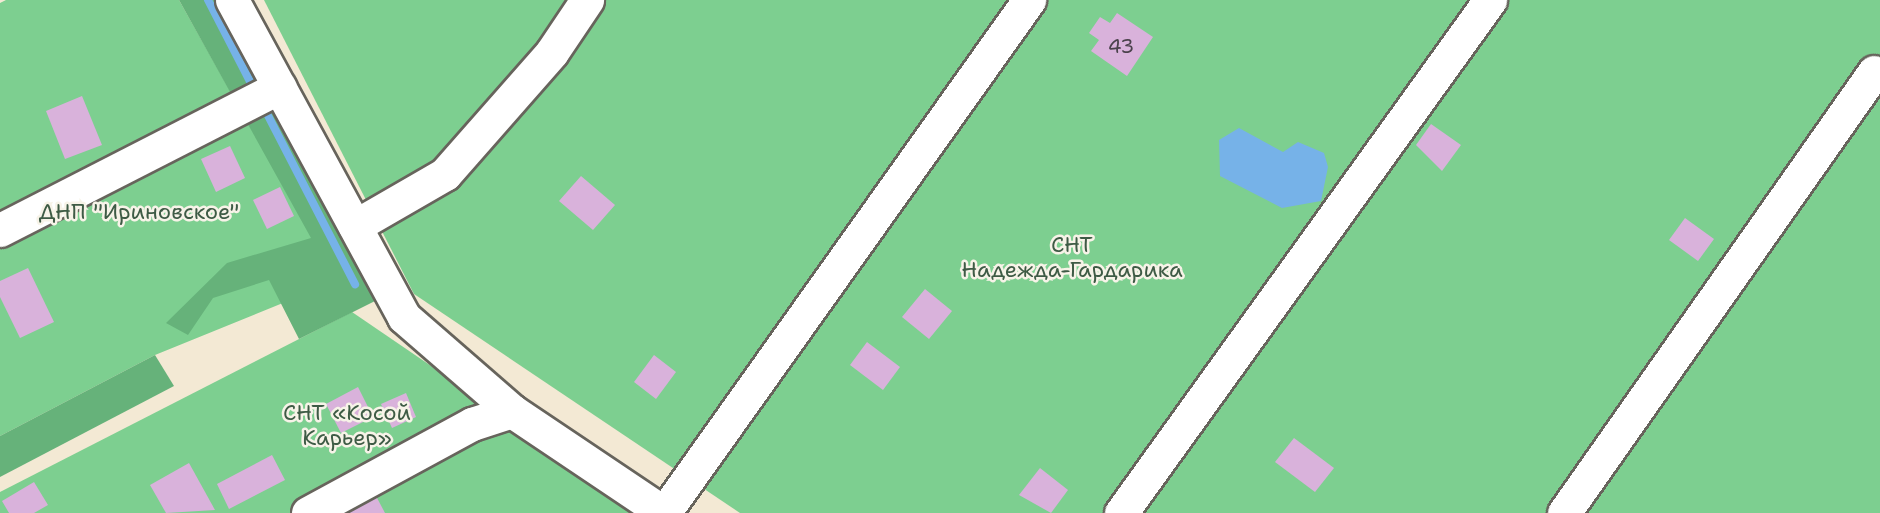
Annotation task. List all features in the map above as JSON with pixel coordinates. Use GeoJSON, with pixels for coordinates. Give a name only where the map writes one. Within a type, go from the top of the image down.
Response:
{"type":"FeatureCollection","features":[{"type":"Feature","properties":{"kind":"street"},"geometry":{"type":"LineString","coordinates":[[232,0],[404,317],[512,411],[664,513],[1029,0]]}},
{"type":"Feature","properties":{"kind":"street"},"geometry":{"type":"LineString","coordinates":[[355,226],[445,174],[552,52],[587,0]]}},
{"type":"Feature","properties":{"kind":"street"},"geometry":{"type":"LineString","coordinates":[[1121,513],[1490,0]]}},
{"type":"Feature","properties":{"kind":"street"},"geometry":{"type":"LineString","coordinates":[[1564,513],[1874,72]]}},
{"type":"Feature","properties":{"kind":"street"},"geometry":{"type":"LineString","coordinates":[[0,231],[280,87]]}},
{"type":"Feature","properties":{"kind":"street"},"geometry":{"type":"LineString","coordinates":[[308,513],[472,424],[512,411]]}},
{"type":"Feature","properties":{"kind":"green space","name":"ДНП \"Ириновское\""},"geometry":{"type":"Polygon","coordinates":[[[6,0],[179,0],[337,281],[155,355],[0,436],[0,3],[6,0]]]}},
{"type":"Feature","properties":{"kind":"green space"},"geometry":{"type":"Polygon","coordinates":[[[179,0],[238,0],[383,297],[299,339],[269,280],[213,298],[188,335],[166,323],[227,263],[311,238],[179,0]]]}},
{"type":"Feature","properties":{"kind":"green space","name":"СНТ Надежда-Гардарика"},"geometry":{"type":"Polygon","coordinates":[[[264,0],[1880,0],[1880,513],[740,513],[414,294],[264,0]]]}},
{"type":"Feature","properties":{"kind":"green space","name":"СНТ «Косой Карьер»"},"geometry":{"type":"Polygon","coordinates":[[[352,312],[647,513],[0,513],[0,492],[352,312]]]}},
{"type":"Feature","properties":{"kind":"green space"},"geometry":{"type":"Polygon","coordinates":[[[155,355],[174,386],[0,477],[0,436],[155,355]]]}},
{"type":"Feature","properties":{"kind":"water"},"geometry":{"type":"Polygon","coordinates":[[[1239,128],[1283,152],[1298,142],[1324,153],[1328,167],[1321,201],[1282,208],[1220,176],[1219,140],[1239,128]]]}},
{"type":"Feature","properties":{"kind":"building"},"geometry":{"type":"Polygon","coordinates":[[[1117,13],[1153,37],[1127,76],[1091,51],[1099,40],[1089,33],[1100,17],[1110,23],[1117,13]]]}},
{"type":"Feature","properties":{"kind":"building"},"geometry":{"type":"Polygon","coordinates":[[[82,96],[102,145],[65,159],[46,111],[82,96]]]}},
{"type":"Feature","properties":{"kind":"building"},"geometry":{"type":"Polygon","coordinates":[[[1431,124],[1461,145],[1442,171],[1416,145],[1431,124]]]}},
{"type":"Feature","properties":{"kind":"building"},"geometry":{"type":"Polygon","coordinates":[[[230,146],[245,178],[216,192],[201,159],[230,146]]]}},
{"type":"Feature","properties":{"kind":"building"},"geometry":{"type":"Polygon","coordinates":[[[581,176],[615,205],[593,230],[559,201],[581,176]]]}},
{"type":"Feature","properties":{"kind":"building"},"geometry":{"type":"Polygon","coordinates":[[[280,187],[294,216],[267,229],[253,200],[280,187]]]}},
{"type":"Feature","properties":{"kind":"building"},"geometry":{"type":"Polygon","coordinates":[[[1685,218],[1714,239],[1698,261],[1669,240],[1685,218]]]}},
{"type":"Feature","properties":{"kind":"building"},"geometry":{"type":"Polygon","coordinates":[[[28,268],[54,322],[20,338],[0,297],[0,281],[28,268]]]}},
{"type":"Feature","properties":{"kind":"building"},"geometry":{"type":"Polygon","coordinates":[[[925,289],[952,311],[929,339],[902,317],[925,289]]]}},
{"type":"Feature","properties":{"kind":"building"},"geometry":{"type":"Polygon","coordinates":[[[867,342],[900,367],[883,390],[850,365],[867,342]]]}},
{"type":"Feature","properties":{"kind":"building"},"geometry":{"type":"Polygon","coordinates":[[[654,355],[676,372],[656,399],[634,382],[654,355]]]}},
{"type":"Feature","properties":{"kind":"building"},"geometry":{"type":"Polygon","coordinates":[[[358,387],[373,417],[341,433],[326,404],[358,387]]]}},
{"type":"Feature","properties":{"kind":"building"},"geometry":{"type":"Polygon","coordinates":[[[406,393],[416,417],[392,428],[381,404],[406,393]]]}},
{"type":"Feature","properties":{"kind":"building"},"geometry":{"type":"Polygon","coordinates":[[[1294,438],[1334,468],[1315,492],[1275,462],[1294,438]]]}},
{"type":"Feature","properties":{"kind":"building"},"geometry":{"type":"Polygon","coordinates":[[[272,455],[285,480],[229,509],[217,484],[272,455]]]}},
{"type":"Feature","properties":{"kind":"building"},"geometry":{"type":"Polygon","coordinates":[[[189,463],[215,510],[166,513],[150,485],[189,463]]]}},
{"type":"Feature","properties":{"kind":"building"},"geometry":{"type":"Polygon","coordinates":[[[1040,468],[1068,490],[1051,513],[1019,495],[1040,468]]]}},
{"type":"Feature","properties":{"kind":"building"},"geometry":{"type":"Polygon","coordinates":[[[34,482],[48,505],[34,513],[9,513],[2,501],[34,482]]]}},
{"type":"Feature","properties":{"kind":"building"},"geometry":{"type":"Polygon","coordinates":[[[376,496],[385,513],[343,513],[376,496]]]}},
{"type":"Feature","properties":{"kind":"waterway"},"geometry":{"type":"LineString","coordinates":[[208,0],[256,93]]}},
{"type":"Feature","properties":{"kind":"waterway"},"geometry":{"type":"LineString","coordinates":[[262,104],[355,284]]}}]}
